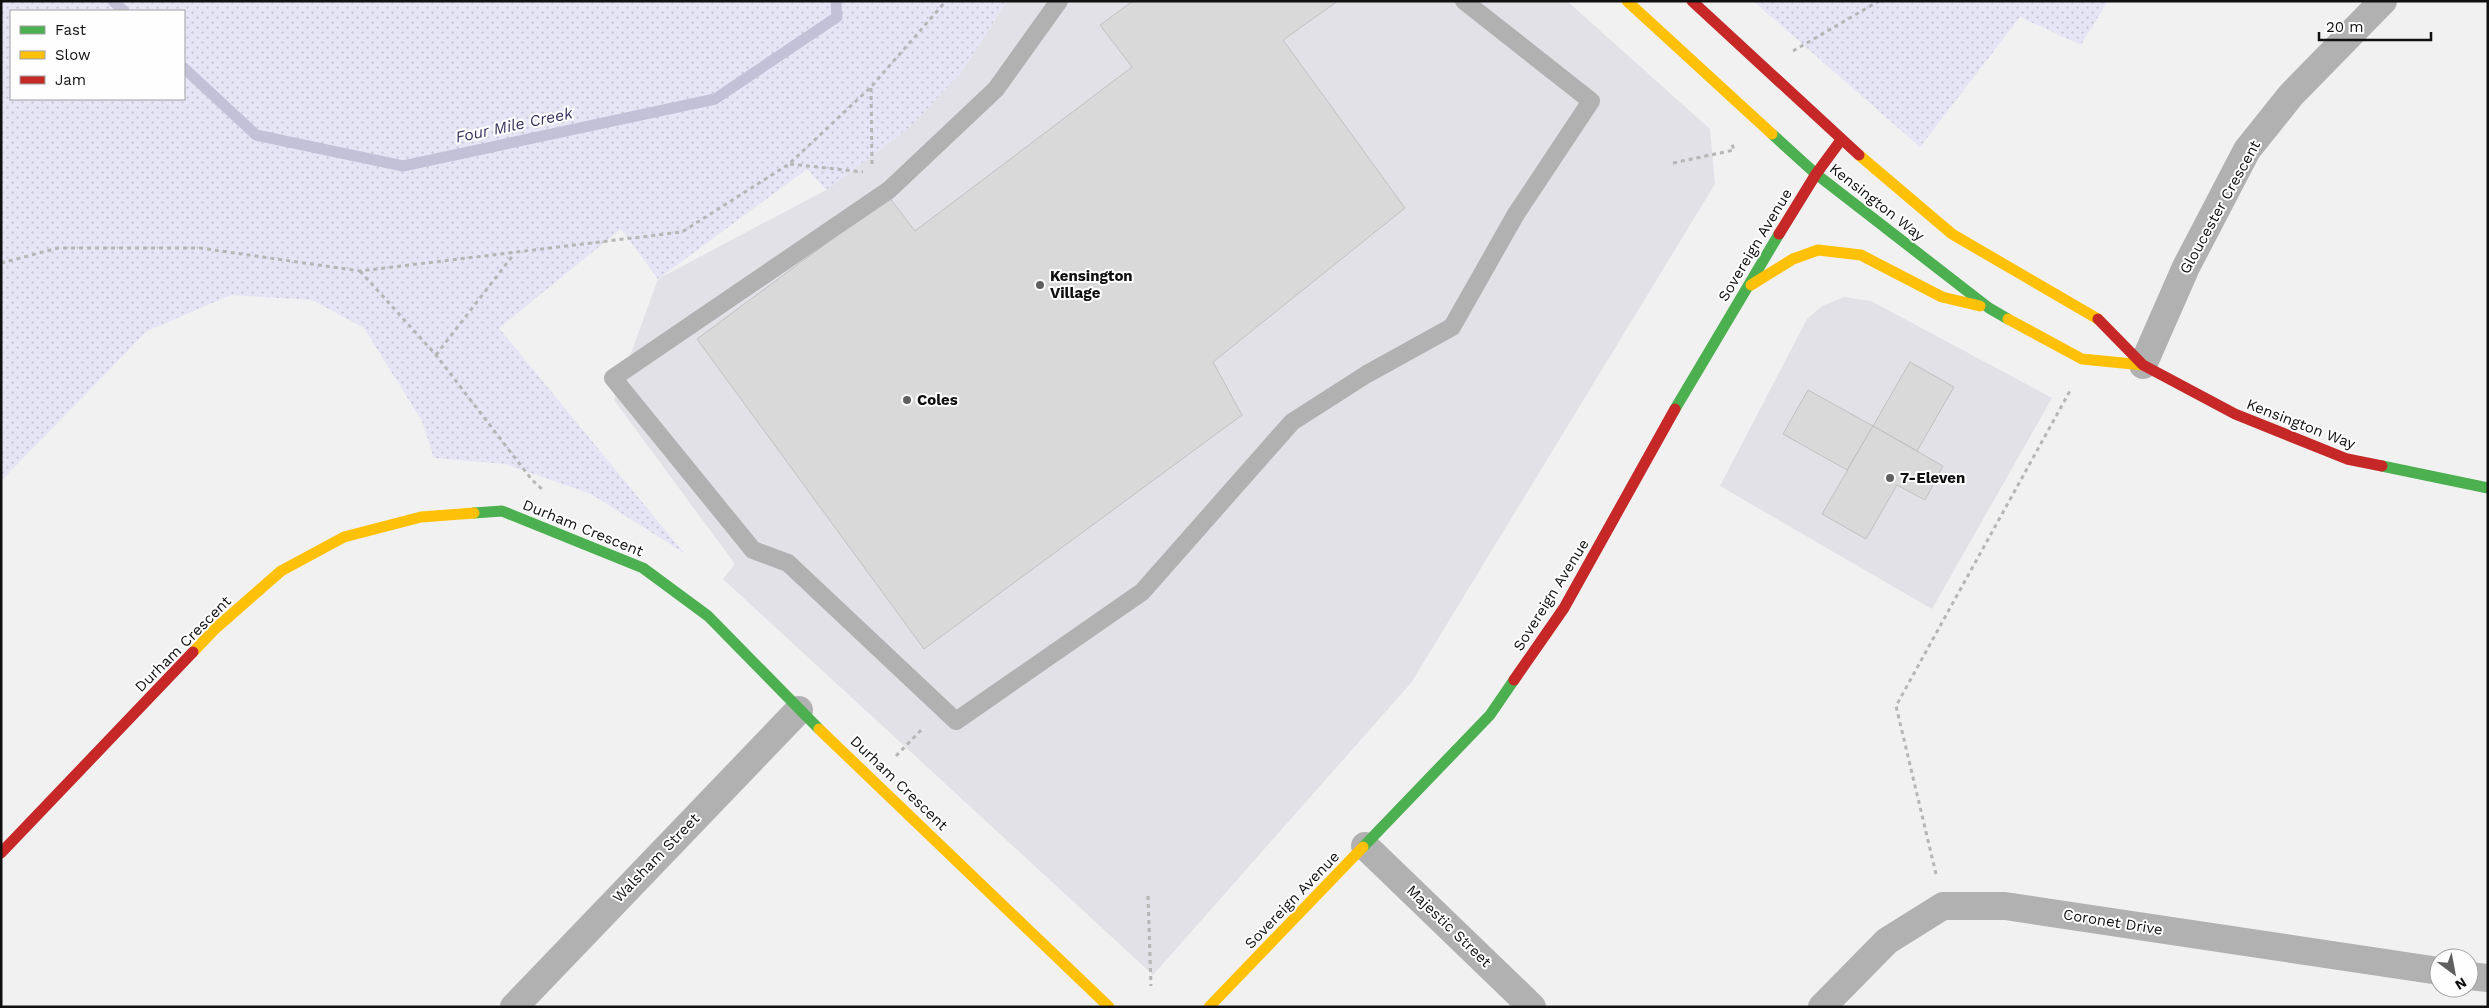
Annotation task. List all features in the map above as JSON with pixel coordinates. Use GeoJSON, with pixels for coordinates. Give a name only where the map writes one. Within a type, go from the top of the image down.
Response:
{"type":"FeatureCollection","features":[{"type":"Feature","properties":{"kind":"street","name":"Kensington Way"},"geometry":{"type":"LineString","coordinates":[[1627,1],[1816,174],[1989,308],[2082,359],[2143,365]]}},
{"type":"Feature","properties":{"kind":"street","name":"Kensington Way"},"geometry":{"type":"LineString","coordinates":[[1692,1],[1841,140],[1952,234],[2103,322],[2143,365],[2235,414],[2346,459],[2488,488]]}},
{"type":"Feature","properties":{"kind":"street","name":"Gloucester Crescent"},"geometry":{"type":"LineString","coordinates":[[2143,365],[2186,267],[2247,150],[2291,95],[2384,1]]}},
{"type":"Feature","properties":{"kind":"street","name":"Sovereign Avenue"},"geometry":{"type":"LineString","coordinates":[[1209,1007],[1490,715],[1558,617],[1677,406],[1747,287],[1816,174],[1841,140]]}},
{"type":"Feature","properties":{"kind":"street"},"geometry":{"type":"LineString","coordinates":[[1747,287],[1793,259],[1818,250],[1861,255],[1942,297],[1989,308]]}},
{"type":"Feature","properties":{"kind":"street","name":"Durham Crescent"},"geometry":{"type":"LineString","coordinates":[[1,853],[216,628],[281,571],[344,537],[421,517],[502,511],[643,568],[708,616],[799,710],[874,778],[1109,1007]]}},
{"type":"Feature","properties":{"kind":"street","name":"Walsham Street"},"geometry":{"type":"LineString","coordinates":[[514,1007],[799,710]]}},
{"type":"Feature","properties":{"kind":"street","name":"Majestic Street"},"geometry":{"type":"LineString","coordinates":[[1365,846],[1532,1007]]}},
{"type":"Feature","properties":{"kind":"street"},"geometry":{"type":"LineString","coordinates":[[1822,1007],[1887,941],[1943,906]]}},
{"type":"Feature","properties":{"kind":"street","name":"Coronet Drive"},"geometry":{"type":"LineString","coordinates":[[1943,906],[2005,906],[2429,970]]}},
{"type":"Feature","properties":{"kind":"lane"},"geometry":{"type":"LineString","coordinates":[[1059,1],[996,90],[889,190],[613,378],[753,550],[788,563],[956,721],[1142,592],[1292,422],[1367,374],[1452,327],[1516,214],[1591,101],[1464,1]]}},
{"type":"Feature","properties":{"kind":"path"},"geometry":{"type":"LineString","coordinates":[[1,263],[58,248],[200,248],[360,271],[682,232],[790,164],[871,87],[946,1]]}},
{"type":"Feature","properties":{"kind":"path"},"geometry":{"type":"LineString","coordinates":[[1772,77],[1790,52],[1879,1]]}},
{"type":"Feature","properties":{"kind":"path"},"geometry":{"type":"LineString","coordinates":[[790,164],[872,173],[871,87]]}},
{"type":"Feature","properties":{"kind":"path"},"geometry":{"type":"LineString","coordinates":[[436,355],[515,253]]}},
{"type":"Feature","properties":{"kind":"path"},"geometry":{"type":"LineString","coordinates":[[360,271],[436,355],[532,480],[544,490]]}},
{"type":"Feature","properties":{"kind":"path"},"geometry":{"type":"LineString","coordinates":[[1943,906],[1896,706],[2071,390],[2082,359]]}},
{"type":"Feature","properties":{"kind":"path"},"geometry":{"type":"LineString","coordinates":[[874,778],[942,708]]}},
{"type":"Feature","properties":{"kind":"path"},"geometry":{"type":"LineString","coordinates":[[1148,896],[1151,986]]}},
{"type":"Feature","properties":{"kind":"shaded area"},"geometry":{"type":"Polygon","coordinates":[[[1,1],[1007,1],[961,73],[910,127],[826,190],[807,169],[658,279],[621,229],[499,328],[684,553],[591,494],[505,464],[434,458],[422,421],[364,328],[312,300],[231,295],[147,331],[1,481],[1,1]]]}},
{"type":"Feature","properties":{"kind":"shaded area"},"geometry":{"type":"Polygon","coordinates":[[[1007,1],[1567,1],[1710,129],[1715,184],[1411,683],[1153,975],[723,579],[735,564],[614,400],[658,279],[826,190],[910,127],[961,73],[1007,1]]]}},
{"type":"Feature","properties":{"kind":"shaded area"},"geometry":{"type":"Polygon","coordinates":[[[1753,1],[2108,1],[2081,45],[2020,17],[1920,147],[1753,1]]]}},
{"type":"Feature","properties":{"kind":"shaded area","name":"7-Eleven"},"geometry":{"type":"Polygon","coordinates":[[[1844,297],[1871,301],[2052,398],[1932,609],[1720,486],[1807,319],[1822,306],[1844,297]]]}},
{"type":"Feature","properties":{"kind":"building","name":"Kensington Village"},"geometry":{"type":"Polygon","coordinates":[[[1133,1],[1338,1],[1283,40],[1405,208],[1213,362],[1242,415],[924,649],[697,339],[889,197],[915,231],[1132,67],[1100,25],[1133,1]]]}},
{"type":"Feature","properties":{"kind":"building"},"geometry":{"type":"Polygon","coordinates":[[[1910,362],[1954,387],[1917,451],[1873,426],[1910,362]]]}},
{"type":"Feature","properties":{"kind":"building"},"geometry":{"type":"Polygon","coordinates":[[[1808,390],[1873,426],[1847,470],[1783,434],[1808,390]]]}},
{"type":"Feature","properties":{"kind":"building","name":"7-Eleven"},"geometry":{"type":"Polygon","coordinates":[[[1873,426],[1943,466],[1925,500],[1897,485],[1866,539],[1822,514],[1873,426]]]}},
{"type":"Feature","properties":{"kind":"waterway","name":"Four Mile Creek"},"geometry":{"type":"LineString","coordinates":[[113,1],[123,10]]}},
{"type":"Feature","properties":{"kind":"waterway","name":"Four Mile Creek"},"geometry":{"type":"LineString","coordinates":[[185,69],[256,135],[403,166],[715,99],[837,17],[836,1]]}},
{"type":"Feature","properties":{"kind":"traffic: fast"},"geometry":{"type":"LineString","coordinates":[[1772,134],[1816,174],[1989,308],[2008,319]]}},
{"type":"Feature","properties":{"kind":"traffic: fast"},"geometry":{"type":"LineString","coordinates":[[1675,409],[1779,234]]}},
{"type":"Feature","properties":{"kind":"traffic: fast"},"geometry":{"type":"LineString","coordinates":[[2382,466],[2488,488]]}},
{"type":"Feature","properties":{"kind":"traffic: fast"},"geometry":{"type":"LineString","coordinates":[[474,513],[502,511],[643,568],[708,616],[819,729]]}},
{"type":"Feature","properties":{"kind":"traffic: fast"},"geometry":{"type":"LineString","coordinates":[[1363,847],[1490,715],[1514,680]]}},
{"type":"Feature","properties":{"kind":"traffic: slow"},"geometry":{"type":"LineString","coordinates":[[1627,1],[1772,134]]}},
{"type":"Feature","properties":{"kind":"traffic: slow"},"geometry":{"type":"LineString","coordinates":[[1859,155],[1952,234],[2098,319]]}},
{"type":"Feature","properties":{"kind":"traffic: slow"},"geometry":{"type":"LineString","coordinates":[[1751,285],[1793,259],[1818,250],[1861,255],[1942,297],[1980,306]]}},
{"type":"Feature","properties":{"kind":"traffic: slow"},"geometry":{"type":"LineString","coordinates":[[2008,319],[2082,359],[2143,365]]}},
{"type":"Feature","properties":{"kind":"traffic: slow"},"geometry":{"type":"LineString","coordinates":[[193,652],[216,628],[281,571],[344,537],[421,517],[474,513]]}},
{"type":"Feature","properties":{"kind":"traffic: slow"},"geometry":{"type":"LineString","coordinates":[[819,729],[1109,1007]]}},
{"type":"Feature","properties":{"kind":"traffic: slow"},"geometry":{"type":"LineString","coordinates":[[1209,1007],[1363,847]]}},
{"type":"Feature","properties":{"kind":"traffic: jam"},"geometry":{"type":"LineString","coordinates":[[1692,1],[1859,155]]}},
{"type":"Feature","properties":{"kind":"traffic: jam"},"geometry":{"type":"LineString","coordinates":[[1779,234],[1816,174],[1841,140]]}},
{"type":"Feature","properties":{"kind":"traffic: jam"},"geometry":{"type":"LineString","coordinates":[[2098,319],[2143,365],[2235,414],[2347,459],[2382,466]]}},
{"type":"Feature","properties":{"kind":"traffic: jam"},"geometry":{"type":"LineString","coordinates":[[1514,680],[1564,608],[1675,409]]}},
{"type":"Feature","properties":{"kind":"traffic: jam"},"geometry":{"type":"LineString","coordinates":[[1,853],[193,652]]}},
{"type":"Feature","properties":{"kind":"place","name":"Kensington Village"},"geometry":{"type":"Point","coordinates":[1040,285]}},
{"type":"Feature","properties":{"kind":"place","name":"Coles"},"geometry":{"type":"Point","coordinates":[907,400]}},
{"type":"Feature","properties":{"kind":"place","name":"7-Eleven"},"geometry":{"type":"Point","coordinates":[1890,478]}}]}
